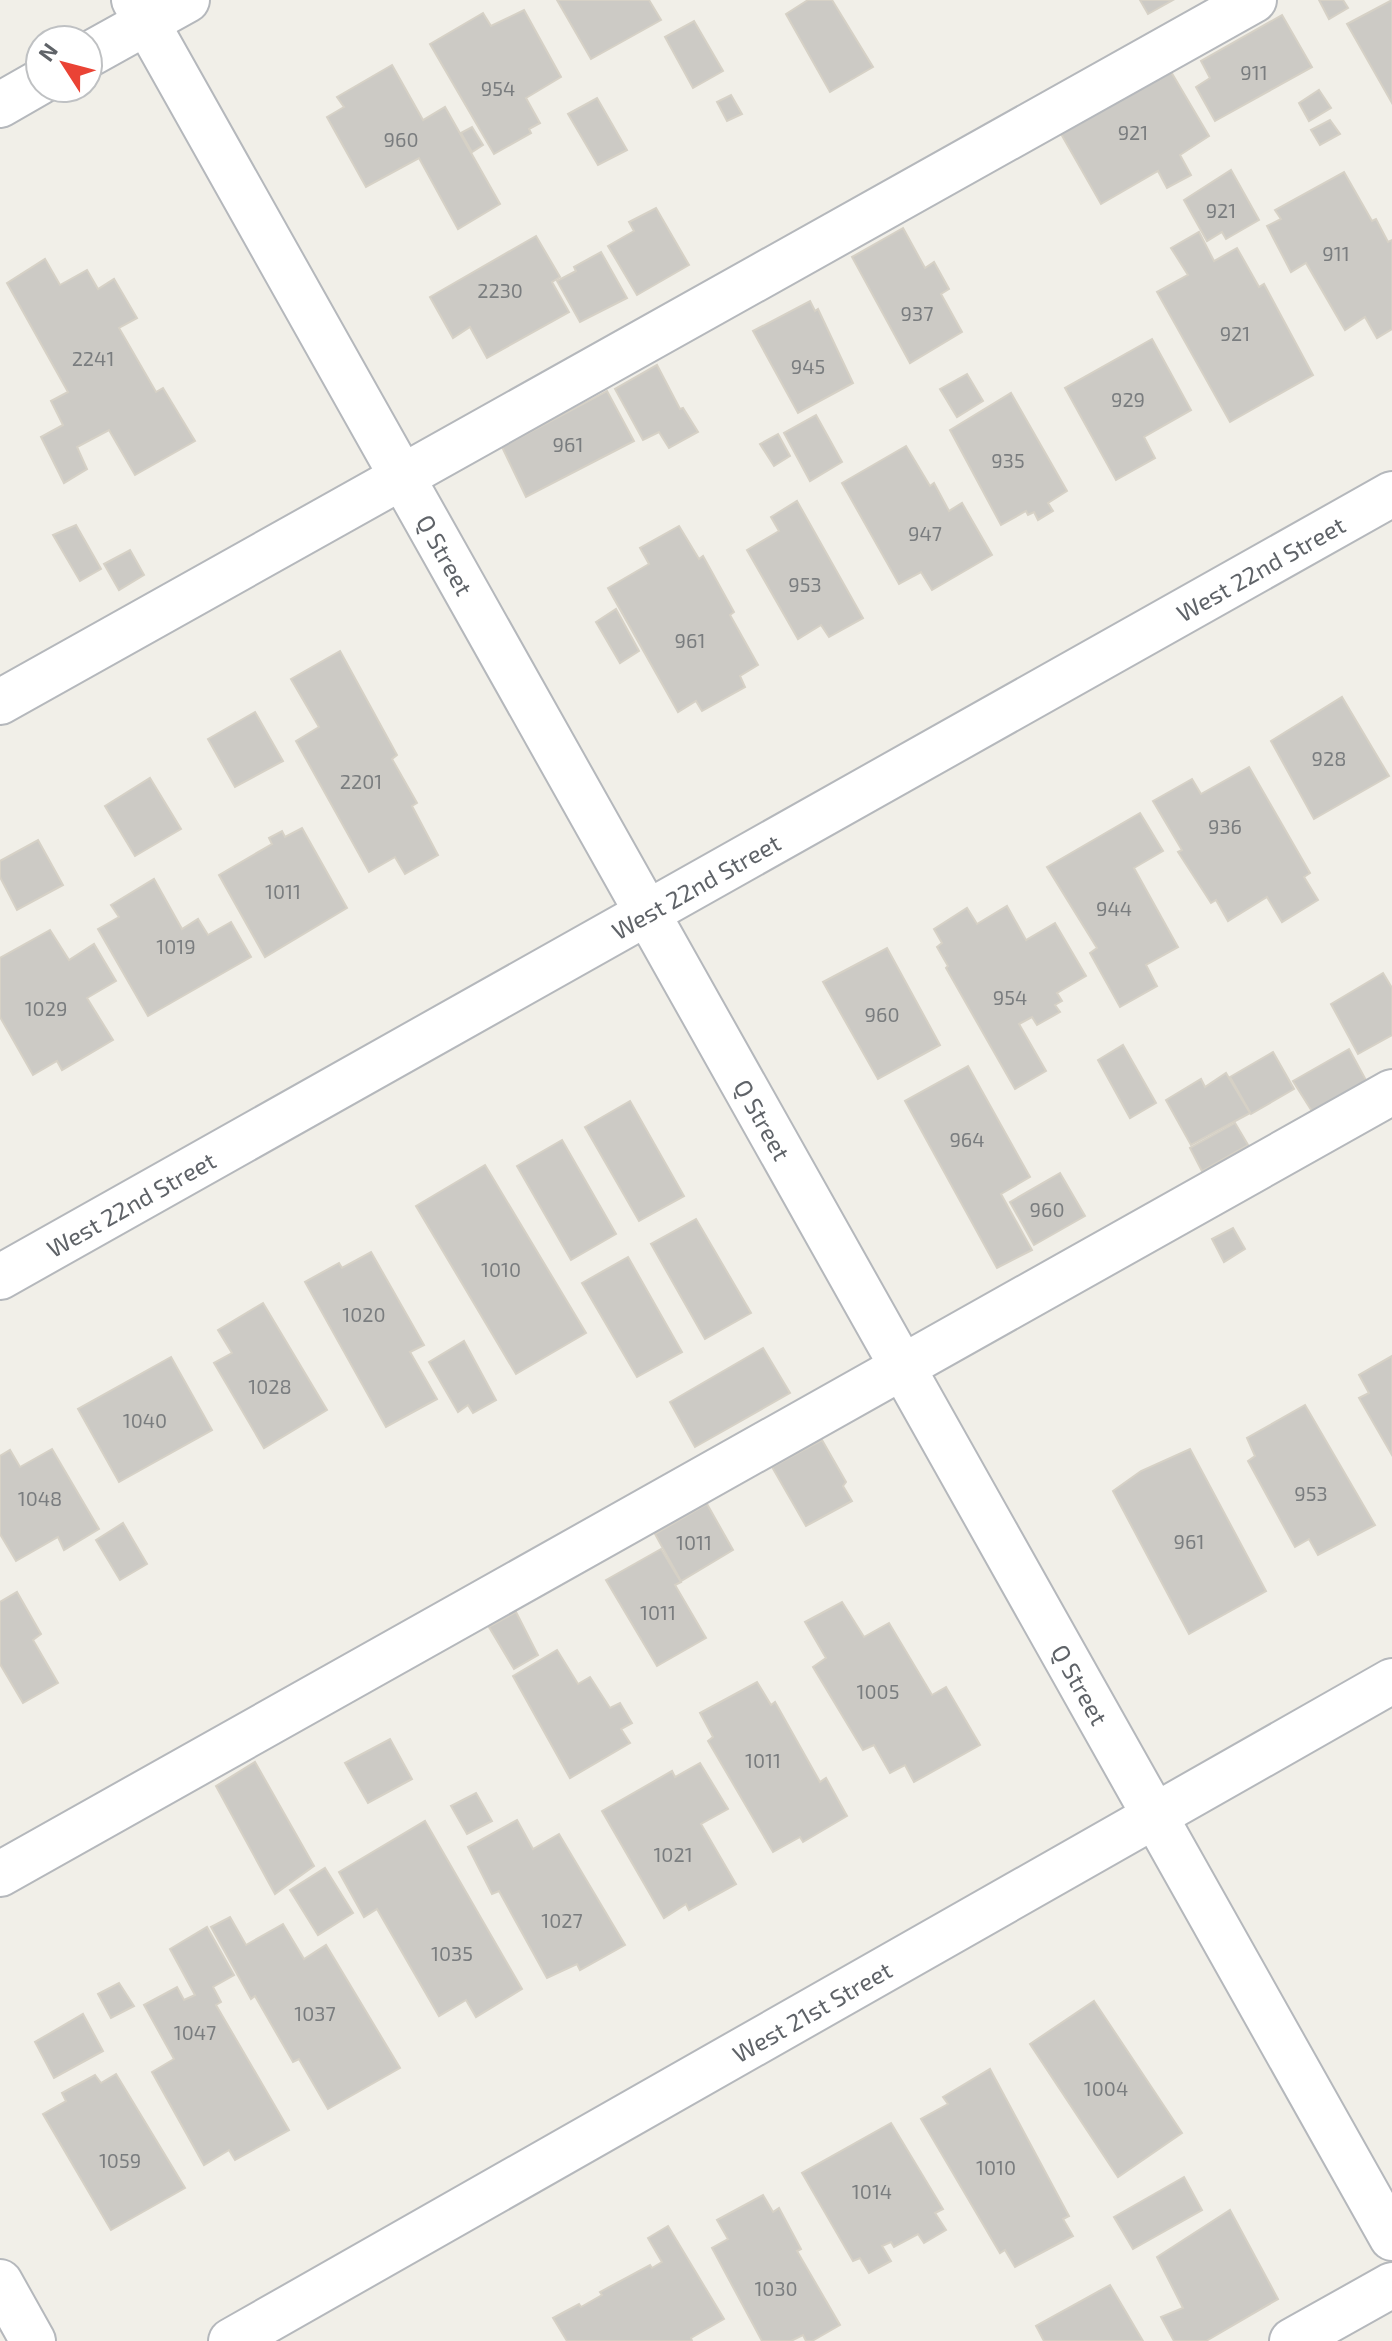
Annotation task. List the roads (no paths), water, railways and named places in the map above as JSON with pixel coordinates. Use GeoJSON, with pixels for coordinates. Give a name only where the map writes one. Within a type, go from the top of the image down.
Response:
{"type":"FeatureCollection","features":[{"type":"Feature","properties":{"kind":"street"},"geometry":{"type":"LineString","coordinates":[[104,41],[140,11],[187,0]]}},
{"type":"Feature","properties":{"kind":"street"},"geometry":{"type":"LineString","coordinates":[[0,702],[1254,0]]}},
{"type":"Feature","properties":{"kind":"street","name":"Q Street"},"geometry":{"type":"LineString","coordinates":[[140,11],[1392,2238]]}},
{"type":"Feature","properties":{"kind":"street"},"geometry":{"type":"LineString","coordinates":[[0,105],[24,91]]}},
{"type":"Feature","properties":{"kind":"street","name":"West 22nd Street"},"geometry":{"type":"LineString","coordinates":[[0,1277],[1392,494]]}},
{"type":"Feature","properties":{"kind":"street"},"geometry":{"type":"LineString","coordinates":[[0,1874],[1392,1092]]}},
{"type":"Feature","properties":{"kind":"street","name":"West 21st Street"},"geometry":{"type":"LineString","coordinates":[[231,2341],[1392,1681]]}},
{"type":"Feature","properties":{"kind":"street"},"geometry":{"type":"LineString","coordinates":[[0,2282],[33,2341]]}},
{"type":"Feature","properties":{"kind":"street"},"geometry":{"type":"LineString","coordinates":[[1292,2341],[1392,2285]]}}]}
